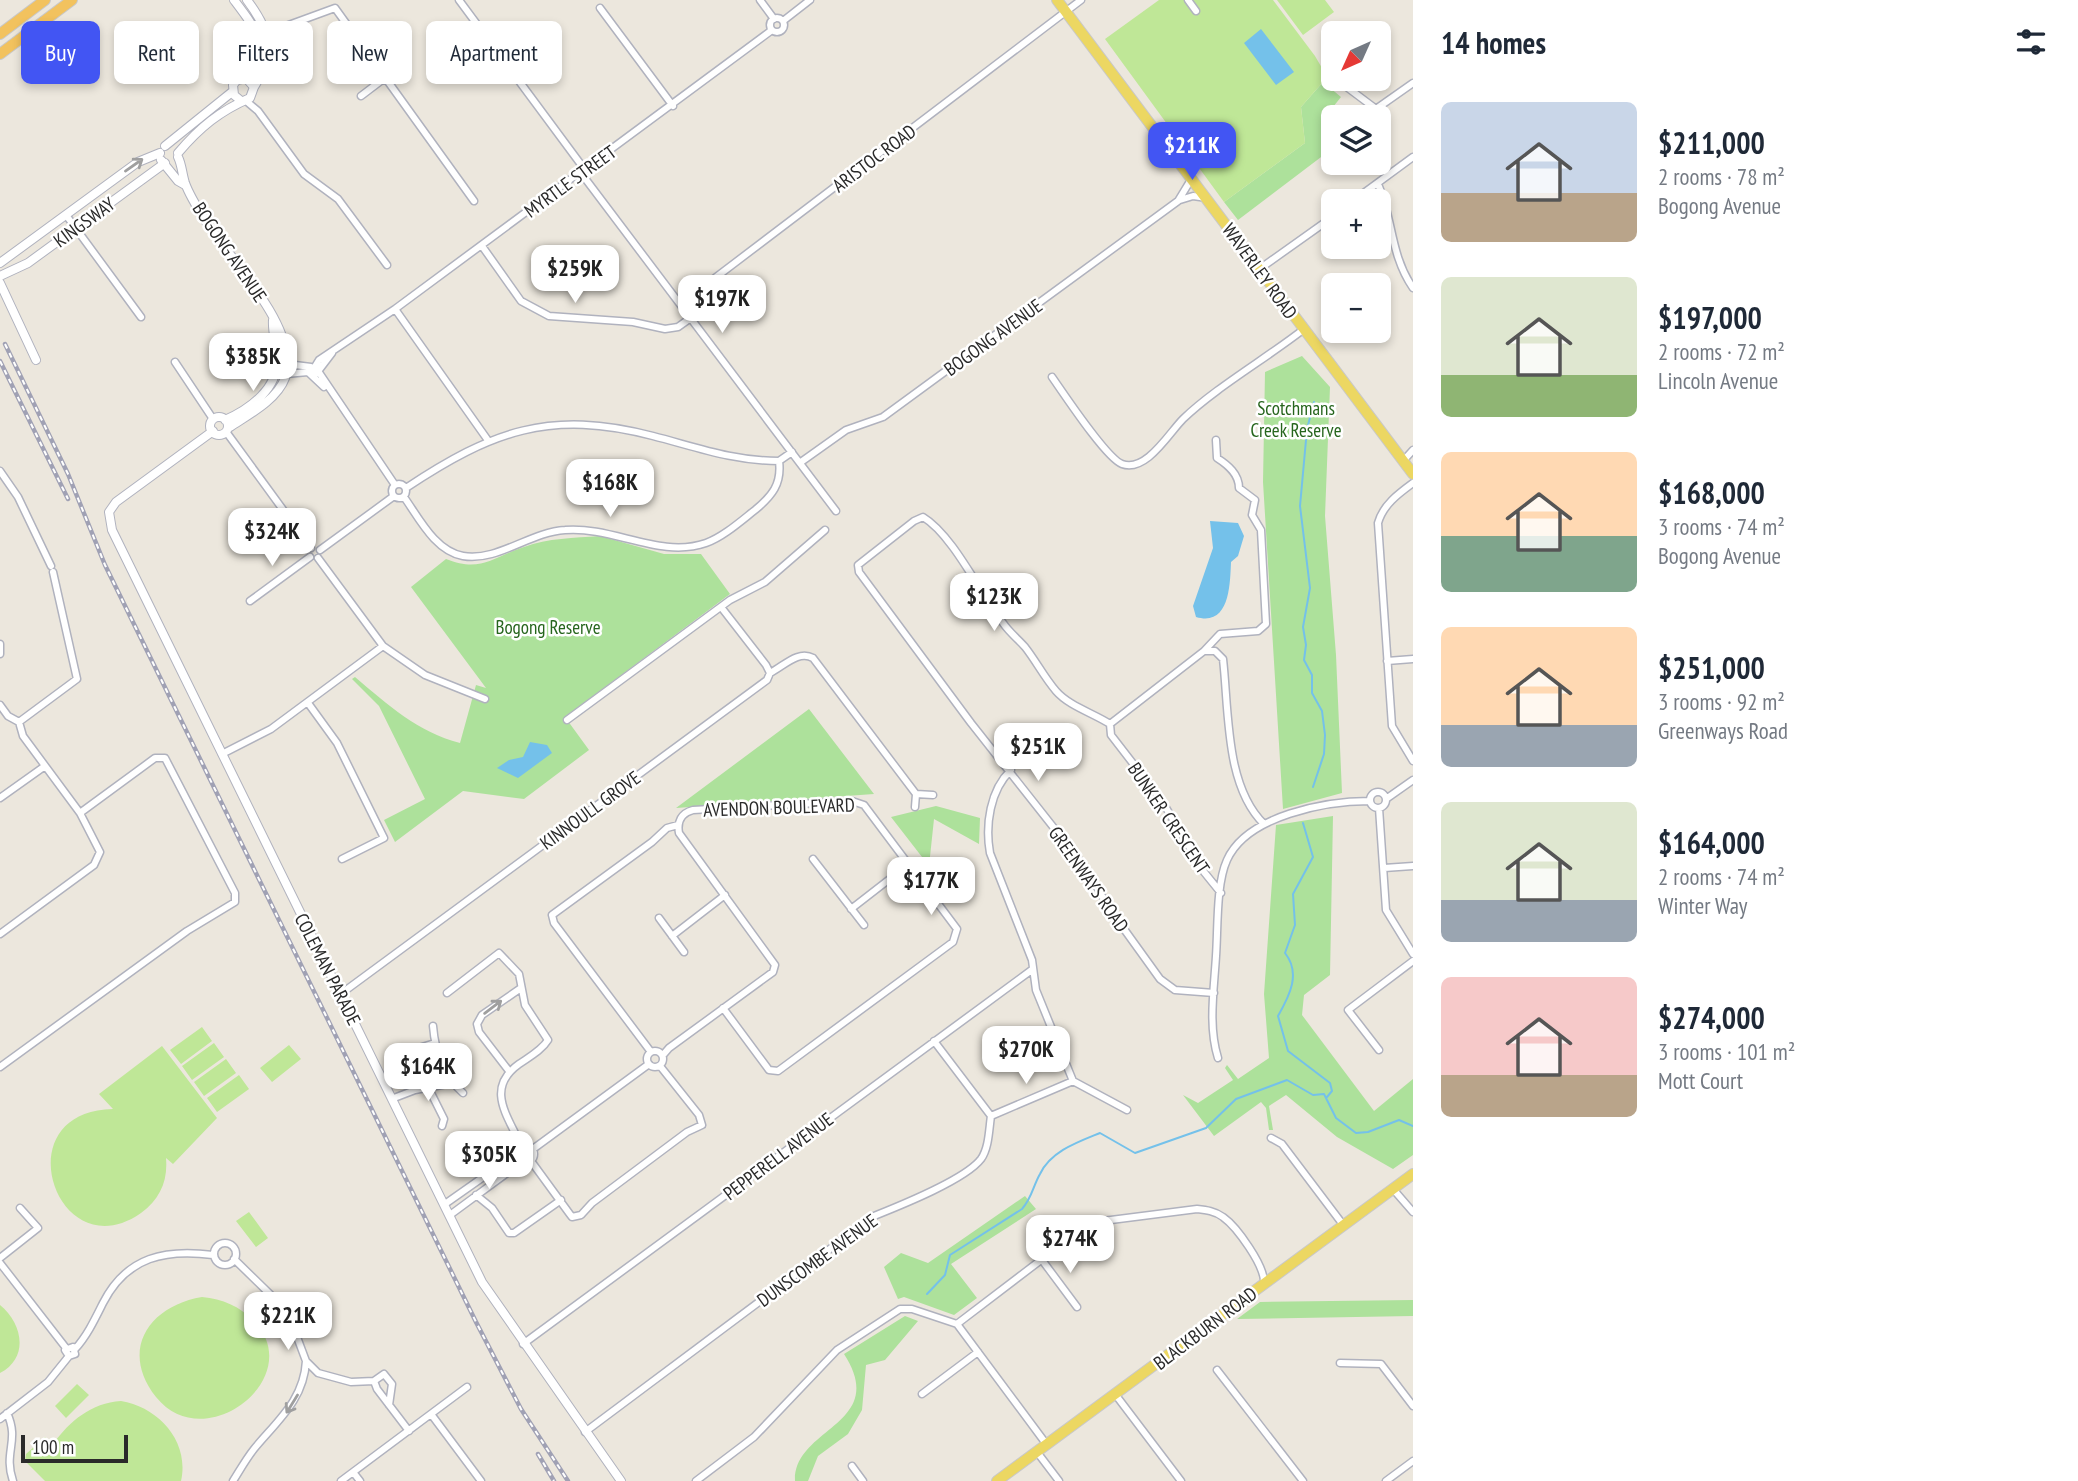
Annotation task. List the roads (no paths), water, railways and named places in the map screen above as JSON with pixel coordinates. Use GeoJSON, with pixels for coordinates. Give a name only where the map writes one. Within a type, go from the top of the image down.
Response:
{"type":"FeatureCollection","features":[{"type":"Feature","properties":{"kind":"highway"},"geometry":{"type":"LineString","coordinates":[[2,29],[45,0]]}},
{"type":"Feature","properties":{"kind":"highway"},"geometry":{"type":"LineString","coordinates":[[0,54],[72,0]]}},
{"type":"Feature","properties":{"kind":"main road","name":"WAVERLEY ROAD"},"geometry":{"type":"LineString","coordinates":[[1057,0],[1413,474]]}},
{"type":"Feature","properties":{"kind":"main road","name":"BLACKBURN ROAD"},"geometry":{"type":"LineString","coordinates":[[997,1481],[1413,1174]]}},
{"type":"Feature","properties":{"kind":"street"},"geometry":{"type":"LineString","coordinates":[[234,0],[247,21]]}},
{"type":"Feature","properties":{"kind":"street"},"geometry":{"type":"LineString","coordinates":[[247,0],[260,21]]}},
{"type":"Feature","properties":{"kind":"street"},"geometry":{"type":"LineString","coordinates":[[459,0],[583,172],[836,511]]}},
{"type":"Feature","properties":{"kind":"street"},"geometry":{"type":"LineString","coordinates":[[760,0],[774,19],[783,20],[810,0]]}},
{"type":"Feature","properties":{"kind":"street","name":"ARISTOC ROAD"},"geometry":{"type":"LineString","coordinates":[[682,303],[1081,0]]}},
{"type":"Feature","properties":{"kind":"street"},"geometry":{"type":"LineString","coordinates":[[1188,0],[1196,11]]}},
{"type":"Feature","properties":{"kind":"street"},"geometry":{"type":"LineString","coordinates":[[300,21],[335,8],[344,21]]}},
{"type":"Feature","properties":{"kind":"street"},"geometry":{"type":"LineString","coordinates":[[600,8],[673,106]]}},
{"type":"Feature","properties":{"kind":"street"},"geometry":{"type":"LineString","coordinates":[[772,30],[770,23],[774,19]]}},
{"type":"Feature","properties":{"kind":"street","name":"MYRTLE STREET"},"geometry":{"type":"LineString","coordinates":[[314,372],[331,353],[482,246],[772,30],[782,31],[783,20]]}},
{"type":"Feature","properties":{"kind":"street"},"geometry":{"type":"LineString","coordinates":[[1352,91],[1376,109],[1413,83]]}},
{"type":"Feature","properties":{"kind":"street","name":"KINGSWAY"},"geometry":{"type":"LineString","coordinates":[[0,263],[144,158],[162,150],[232,92],[234,84]]}},
{"type":"Feature","properties":{"kind":"street"},"geometry":{"type":"LineString","coordinates":[[247,84],[248,96],[304,174],[338,199],[387,265]]}},
{"type":"Feature","properties":{"kind":"street"},"geometry":{"type":"LineString","coordinates":[[162,150],[174,147],[178,155],[197,131],[248,96],[254,84]]}},
{"type":"Feature","properties":{"kind":"street"},"geometry":{"type":"LineString","coordinates":[[361,96],[378,84]]}},
{"type":"Feature","properties":{"kind":"street"},"geometry":{"type":"LineString","coordinates":[[390,84],[474,201]]}},
{"type":"Feature","properties":{"kind":"street"},"geometry":{"type":"LineString","coordinates":[[232,92],[248,96]]}},
{"type":"Feature","properties":{"kind":"street","name":"BOGONG AVENUE"},"geometry":{"type":"LineString","coordinates":[[162,150],[166,164],[178,181],[185,185]]}},
{"type":"Feature","properties":{"kind":"street","name":"BOGONG AVENUE"},"geometry":{"type":"LineString","coordinates":[[178,155],[185,185],[206,221],[280,328],[287,364]]}},
{"type":"Feature","properties":{"kind":"street","name":"KINGSWAY"},"geometry":{"type":"LineString","coordinates":[[0,276],[22,266],[178,155]]}},
{"type":"Feature","properties":{"kind":"street"},"geometry":{"type":"LineString","coordinates":[[1371,189],[1413,157]]}},
{"type":"Feature","properties":{"kind":"street","name":"BOGONG AVENUE"},"geometry":{"type":"LineString","coordinates":[[800,462],[846,430],[883,417],[1178,201],[1192,177]]}},
{"type":"Feature","properties":{"kind":"street"},"geometry":{"type":"LineString","coordinates":[[1378,184],[1384,197],[1396,257],[1413,288]]}},
{"type":"Feature","properties":{"kind":"street"},"geometry":{"type":"LineString","coordinates":[[1178,201],[1193,196],[1208,198]]}},
{"type":"Feature","properties":{"kind":"street"},"geometry":{"type":"LineString","coordinates":[[66,215],[141,317]]}},
{"type":"Feature","properties":{"kind":"street"},"geometry":{"type":"LineString","coordinates":[[1258,270],[1321,225]]}},
{"type":"Feature","properties":{"kind":"street"},"geometry":{"type":"LineString","coordinates":[[482,246],[521,300],[549,316],[633,322],[665,329],[678,327],[692,317]]}},
{"type":"Feature","properties":{"kind":"street"},"geometry":{"type":"LineString","coordinates":[[13,254],[22,266]]}},
{"type":"Feature","properties":{"kind":"street"},"geometry":{"type":"LineString","coordinates":[[0,283],[36,360]]}},
{"type":"Feature","properties":{"kind":"street"},"geometry":{"type":"LineString","coordinates":[[395,309],[487,439]]}},
{"type":"Feature","properties":{"kind":"street","name":"BOGONG AVENUE"},"geometry":{"type":"LineString","coordinates":[[227,427],[268,390],[276,374],[278,356],[273,320]]}},
{"type":"Feature","properties":{"kind":"street"},"geometry":{"type":"LineString","coordinates":[[1052,377],[1110,454],[1124,465],[1133,466],[1143,462],[1185,417],[1304,329]]}},
{"type":"Feature","properties":{"kind":"street"},"geometry":{"type":"LineString","coordinates":[[174,362],[213,419],[227,427],[383,646],[425,675],[485,699]]}},
{"type":"Feature","properties":{"kind":"street"},"geometry":{"type":"LineString","coordinates":[[213,419],[210,423],[212,431],[220,435],[227,427],[271,397],[286,374],[287,364],[314,372],[395,485],[406,488]]}},
{"type":"Feature","properties":{"kind":"street"},"geometry":{"type":"LineString","coordinates":[[286,374],[314,372]]}},
{"type":"Feature","properties":{"kind":"street"},"geometry":{"type":"LineString","coordinates":[[404,497],[406,488],[447,460],[487,439],[554,425],[601,425],[641,432],[728,458],[779,461],[792,452]]}},
{"type":"Feature","properties":{"kind":"street","name":"COLEMAN PARADE"},"geometry":{"type":"LineString","coordinates":[[212,431],[116,502],[109,512],[112,530],[394,1098],[482,1282],[621,1481]]}},
{"type":"Feature","properties":{"kind":"street"},"geometry":{"type":"LineString","coordinates":[[1110,724],[1204,651],[1220,634],[1258,631],[1266,624],[1261,530],[1252,515],[1255,500],[1239,488],[1239,480],[1227,465],[1217,458],[1216,440]]}},
{"type":"Feature","properties":{"kind":"street"},"geometry":{"type":"LineString","coordinates":[[1403,461],[1413,450]]}},
{"type":"Feature","properties":{"kind":"street"},"geometry":{"type":"LineString","coordinates":[[250,601],[394,496],[404,497],[438,544],[463,556],[485,556],[541,534],[566,530],[602,531],[668,548],[690,547],[709,542],[774,493],[781,476],[779,461]]}},
{"type":"Feature","properties":{"kind":"street"},"geometry":{"type":"LineString","coordinates":[[0,471],[18,498],[52,569],[77,679],[19,722]]}},
{"type":"Feature","properties":{"kind":"street"},"geometry":{"type":"LineString","coordinates":[[1413,483],[1381,512],[1378,523],[1392,726],[1413,761]]}},
{"type":"Feature","properties":{"kind":"street"},"geometry":{"type":"LineString","coordinates":[[394,496],[395,485]]}},
{"type":"Feature","properties":{"kind":"street","name":"GREENWAYS ROAD"},"geometry":{"type":"LineString","coordinates":[[1110,724],[1092,712],[1069,703],[1057,692],[1026,648],[1003,623],[965,564],[933,523],[923,517],[869,554],[858,565],[859,572],[971,723],[1011,770],[1084,866],[1111,911],[1160,979],[1175,990],[1214,993]]}},
{"type":"Feature","properties":{"kind":"street"},"geometry":{"type":"LineString","coordinates":[[568,720],[721,607],[765,582],[825,530]]}},
{"type":"Feature","properties":{"kind":"street"},"geometry":{"type":"LineString","coordinates":[[721,607],[770,673]]}},
{"type":"Feature","properties":{"kind":"street"},"geometry":{"type":"LineString","coordinates":[[0,644],[0,654]]}},
{"type":"Feature","properties":{"kind":"street"},"geometry":{"type":"LineString","coordinates":[[222,754],[271,729],[383,646]]}},
{"type":"Feature","properties":{"kind":"street"},"geometry":{"type":"LineString","coordinates":[[1204,651],[1215,651],[1223,659],[1237,785],[1250,811],[1264,824]]}},
{"type":"Feature","properties":{"kind":"street","name":"KINNOULL GROVE"},"geometry":{"type":"LineString","coordinates":[[341,993],[760,685],[770,673],[798,655],[805,654],[813,658],[916,794]]}},
{"type":"Feature","properties":{"kind":"street"},"geometry":{"type":"LineString","coordinates":[[1387,661],[1413,659]]}},
{"type":"Feature","properties":{"kind":"street"},"geometry":{"type":"LineString","coordinates":[[308,703],[337,743],[384,838],[342,859]]}},
{"type":"Feature","properties":{"kind":"street"},"geometry":{"type":"LineString","coordinates":[[0,705],[8,716],[19,722],[23,736],[80,813],[100,852],[94,865],[0,934]]}},
{"type":"Feature","properties":{"kind":"street","name":"BUNKER CRESCENT"},"geometry":{"type":"LineString","coordinates":[[1110,724],[1111,735],[1162,802],[1204,872],[1221,893]]}},
{"type":"Feature","properties":{"kind":"street"},"geometry":{"type":"LineString","coordinates":[[0,1067],[187,931],[235,902],[235,894],[165,758],[155,758],[80,813]]}},
{"type":"Feature","properties":{"kind":"street"},"geometry":{"type":"LineString","coordinates":[[0,798],[45,766]]}},
{"type":"Feature","properties":{"kind":"street"},"geometry":{"type":"LineString","coordinates":[[1011,770],[998,783],[988,838],[990,853],[1032,960],[1036,990],[1073,1081],[1127,1110]]}},
{"type":"Feature","properties":{"kind":"street"},"geometry":{"type":"LineString","coordinates":[[1413,780],[1386,799],[1379,808],[1386,910],[1413,954]]}},
{"type":"Feature","properties":{"kind":"street"},"geometry":{"type":"LineString","coordinates":[[1370,801],[1378,792],[1386,799]]}},
{"type":"Feature","properties":{"kind":"street"},"geometry":{"type":"LineString","coordinates":[[915,807],[916,794],[933,795]]}},
{"type":"Feature","properties":{"kind":"street"},"geometry":{"type":"LineString","coordinates":[[1218,1058],[1212,1040],[1214,993],[1221,893],[1227,860],[1237,846],[1264,824],[1289,814],[1370,801],[1379,808]]}},
{"type":"Feature","properties":{"kind":"street","name":"AVENDON BOULEVARD"},"geometry":{"type":"LineString","coordinates":[[663,1055],[723,1008],[773,972],[775,965],[679,833],[678,825],[683,815],[693,810],[859,802],[957,929],[953,942],[778,1071],[769,1070],[723,1008]]}},
{"type":"Feature","properties":{"kind":"street"},"geometry":{"type":"LineString","coordinates":[[660,1066],[663,1055],[651,1052],[554,923],[552,915],[652,842],[667,828],[678,825]]}},
{"type":"Feature","properties":{"kind":"street"},"geometry":{"type":"LineString","coordinates":[[813,859],[864,925]]}},
{"type":"Feature","properties":{"kind":"street"},"geometry":{"type":"LineString","coordinates":[[851,909],[909,864]]}},
{"type":"Feature","properties":{"kind":"street"},"geometry":{"type":"LineString","coordinates":[[1384,869],[1413,866]]}},
{"type":"Feature","properties":{"kind":"street"},"geometry":{"type":"LineString","coordinates":[[672,936],[725,895]]}},
{"type":"Feature","properties":{"kind":"street"},"geometry":{"type":"LineString","coordinates":[[659,918],[684,952]]}},
{"type":"Feature","properties":{"kind":"street"},"geometry":{"type":"LineString","coordinates":[[447,993],[499,953],[519,974],[525,1005],[548,1040],[509,1071],[504,1081],[502,1111],[521,1146]]}},
{"type":"Feature","properties":{"kind":"street"},"geometry":{"type":"LineString","coordinates":[[1379,1050],[1348,1010],[1413,961]]}},
{"type":"Feature","properties":{"kind":"street","name":"PEPPERELL AVENUE"},"geometry":{"type":"LineString","coordinates":[[523,1344],[1033,969]]}},
{"type":"Feature","properties":{"kind":"street"},"geometry":{"type":"LineString","coordinates":[[509,1071],[479,1032],[477,1024],[482,1015],[521,988]]}},
{"type":"Feature","properties":{"kind":"street"},"geometry":{"type":"LineString","coordinates":[[433,1026],[435,1042],[452,1083],[463,1093]]}},
{"type":"Feature","properties":{"kind":"street"},"geometry":{"type":"LineString","coordinates":[[934,1041],[991,1116],[1073,1081]]}},
{"type":"Feature","properties":{"kind":"street"},"geometry":{"type":"LineString","coordinates":[[412,1050],[435,1042]]}},
{"type":"Feature","properties":{"kind":"street"},"geometry":{"type":"LineString","coordinates":[[649,1064],[647,1058],[651,1052]]}},
{"type":"Feature","properties":{"kind":"street"},"geometry":{"type":"LineString","coordinates":[[649,1064],[660,1066],[699,1115],[702,1125],[687,1132],[592,1203],[581,1215],[572,1217],[531,1161],[533,1149],[649,1064]]}},
{"type":"Feature","properties":{"kind":"street"},"geometry":{"type":"LineString","coordinates":[[394,1098],[452,1083]]}},
{"type":"Feature","properties":{"kind":"street"},"geometry":{"type":"LineString","coordinates":[[429,1089],[444,1119],[443,1126]]}},
{"type":"Feature","properties":{"kind":"street","name":"DUNSCOMBE AVENUE"},"geometry":{"type":"LineString","coordinates":[[585,1432],[874,1216],[909,1202],[972,1167],[986,1149],[991,1116]]}},
{"type":"Feature","properties":{"kind":"street"},"geometry":{"type":"LineString","coordinates":[[1271,1138],[1282,1144],[1343,1226]]}},
{"type":"Feature","properties":{"kind":"street"},"geometry":{"type":"LineString","coordinates":[[445,1204],[516,1154],[521,1146],[527,1145],[533,1149]]}},
{"type":"Feature","properties":{"kind":"street"},"geometry":{"type":"LineString","coordinates":[[516,1154],[522,1163]]}},
{"type":"Feature","properties":{"kind":"street"},"geometry":{"type":"LineString","coordinates":[[450,1215],[522,1163],[531,1161]]}},
{"type":"Feature","properties":{"kind":"street"},"geometry":{"type":"LineString","coordinates":[[1393,1189],[1413,1212]]}},
{"type":"Feature","properties":{"kind":"street"},"geometry":{"type":"LineString","coordinates":[[477,1195],[492,1209],[509,1233],[514,1233],[561,1199]]}},
{"type":"Feature","properties":{"kind":"street"},"geometry":{"type":"LineString","coordinates":[[20,1208],[38,1228],[0,1260],[66,1348],[69,1356]]}},
{"type":"Feature","properties":{"kind":"street"},"geometry":{"type":"LineString","coordinates":[[957,1324],[1091,1224],[1196,1209],[1222,1216],[1262,1266],[1264,1284]]}},
{"type":"Feature","properties":{"kind":"street"},"geometry":{"type":"LineString","coordinates":[[213,1255],[218,1245],[228,1244],[235,1252],[234,1259]]}},
{"type":"Feature","properties":{"kind":"street"},"geometry":{"type":"LineString","coordinates":[[0,1419],[48,1382],[69,1356],[75,1354],[75,1349],[109,1292],[135,1266],[165,1253],[213,1255],[225,1264],[234,1259]]}},
{"type":"Feature","properties":{"kind":"street"},"geometry":{"type":"LineString","coordinates":[[234,1259],[280,1304],[294,1329],[306,1361],[318,1373],[333,1379],[374,1381],[384,1374],[388,1377],[392,1391],[389,1405]]}},
{"type":"Feature","properties":{"kind":"street"},"geometry":{"type":"LineString","coordinates":[[1042,1260],[1077,1307]]}},
{"type":"Feature","properties":{"kind":"street"},"geometry":{"type":"LineString","coordinates":[[696,1481],[754,1437],[836,1350],[900,1309],[912,1309],[957,1324],[1047,1445]]}},
{"type":"Feature","properties":{"kind":"street"},"geometry":{"type":"LineString","coordinates":[[66,1348],[71,1346],[75,1349]]}},
{"type":"Feature","properties":{"kind":"street"},"geometry":{"type":"LineString","coordinates":[[922,1394],[978,1352]]}},
{"type":"Feature","properties":{"kind":"street"},"geometry":{"type":"LineString","coordinates":[[233,1481],[252,1452],[294,1402],[302,1385],[306,1361]]}},
{"type":"Feature","properties":{"kind":"street"},"geometry":{"type":"LineString","coordinates":[[1340,1363],[1381,1364],[1413,1406]]}},
{"type":"Feature","properties":{"kind":"street"},"geometry":{"type":"LineString","coordinates":[[1217,1370],[1303,1481]]}},
{"type":"Feature","properties":{"kind":"street"},"geometry":{"type":"LineString","coordinates":[[374,1381],[409,1431]]}},
{"type":"Feature","properties":{"kind":"street"},"geometry":{"type":"LineString","coordinates":[[341,1481],[467,1387]]}},
{"type":"Feature","properties":{"kind":"street"},"geometry":{"type":"LineString","coordinates":[[1115,1394],[1181,1481]]}},
{"type":"Feature","properties":{"kind":"street"},"geometry":{"type":"LineString","coordinates":[[7,1413],[15,1432],[8,1457],[13,1481]]}},
{"type":"Feature","properties":{"kind":"street"},"geometry":{"type":"LineString","coordinates":[[431,1414],[481,1481]]}},
{"type":"Feature","properties":{"kind":"street"},"geometry":{"type":"LineString","coordinates":[[1037,1452],[1059,1481]]}},
{"type":"Feature","properties":{"kind":"street"},"geometry":{"type":"LineString","coordinates":[[1386,1481],[1413,1461]]}},
{"type":"Feature","properties":{"kind":"street"},"geometry":{"type":"LineString","coordinates":[[852,1466],[863,1481]]}},
{"type":"Feature","properties":{"kind":"street"},"geometry":{"type":"LineString","coordinates":[[353,1472],[360,1481]]}},
{"type":"Feature","properties":{"kind":"water"},"geometry":{"type":"Polygon","coordinates":[[[1261,29],[1294,72],[1276,85],[1244,43],[1261,29]]]}},
{"type":"Feature","properties":{"kind":"water"},"geometry":{"type":"Polygon","coordinates":[[[1210,521],[1238,523],[1244,536],[1238,556],[1231,562],[1228,592],[1222,610],[1216,616],[1207,618],[1196,617],[1193,606],[1213,548],[1210,521]]]}},
{"type":"Feature","properties":{"kind":"water"},"geometry":{"type":"Polygon","coordinates":[[[530,742],[547,745],[552,753],[518,778],[497,768],[509,760],[523,757],[530,742]]]}},
{"type":"Feature","properties":{"kind":"waterway"},"geometry":{"type":"LineString","coordinates":[[1313,787],[1324,754],[1325,735],[1322,711],[1312,693],[1312,675],[1304,660],[1306,645],[1303,627],[1310,588],[1300,506],[1307,429],[1314,402]]}},
{"type":"Feature","properties":{"kind":"waterway"},"geometry":{"type":"LineString","coordinates":[[1303,823],[1313,857],[1293,894],[1295,925],[1285,953],[1293,976],[1290,992],[1278,1016],[1288,1051],[1330,1083],[1332,1091],[1327,1097]]}},
{"type":"Feature","properties":{"kind":"waterway"},"geometry":{"type":"LineString","coordinates":[[927,1294],[945,1275],[950,1255],[1022,1209],[1051,1159],[1066,1148],[1100,1133],[1135,1153],[1206,1128],[1236,1099],[1287,1080],[1313,1095],[1324,1094],[1336,1118],[1356,1133],[1368,1132],[1399,1120],[1413,1126]]}},
{"type":"Feature","properties":{"kind":"railway"},"geometry":{"type":"LineString","coordinates":[[5,344],[68,474],[105,565],[476,1322],[521,1409],[568,1481]]}},
{"type":"Feature","properties":{"kind":"railway"},"geometry":{"type":"LineString","coordinates":[[0,361],[68,499]]}},
{"type":"Feature","properties":{"kind":"railway"},"geometry":{"type":"LineString","coordinates":[[538,1454],[554,1481]]}},
{"type":"Feature","properties":{"kind":"park label","name":"Scotchmans Creek Reserve"},"geometry":{"type":"Point","coordinates":[1296,419]}},
{"type":"Feature","properties":{"kind":"park label","name":"Bogong Reserve"},"geometry":{"type":"Point","coordinates":[548,627]}}]}
